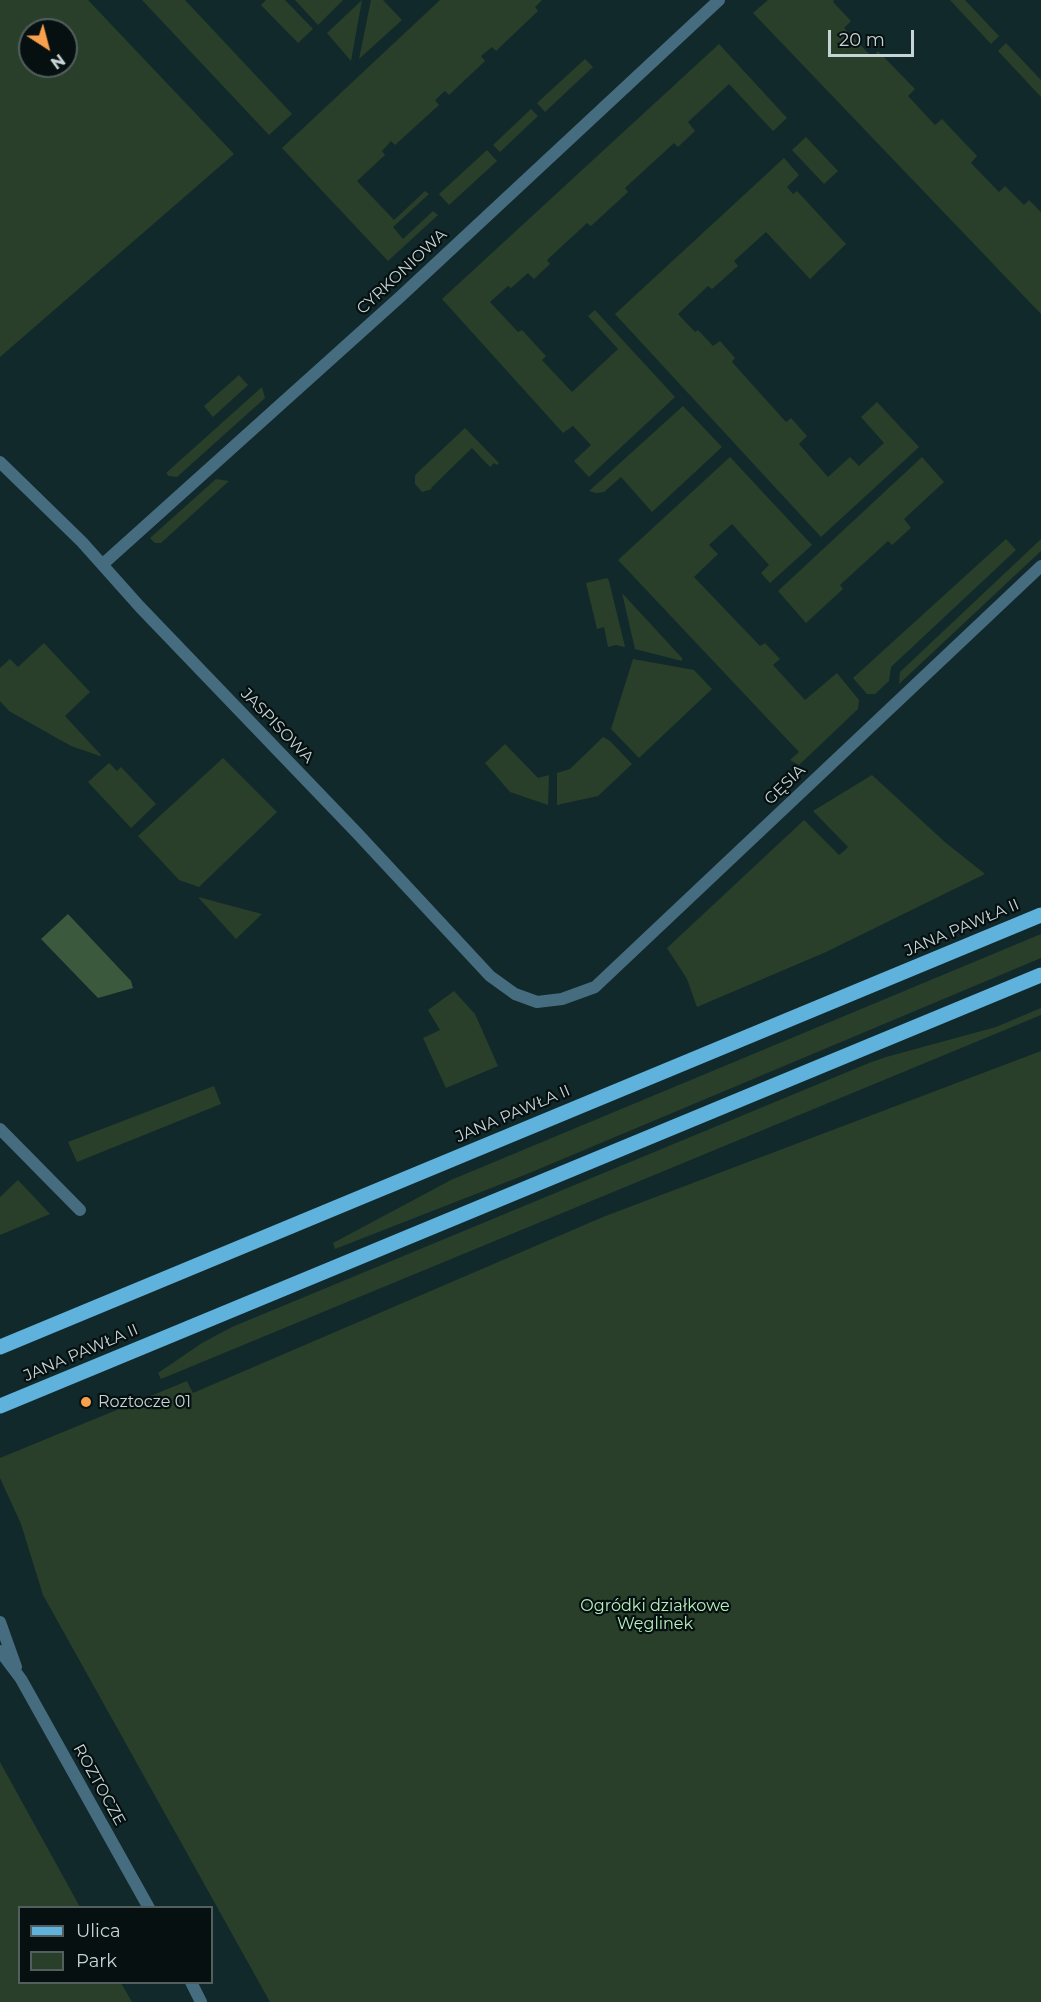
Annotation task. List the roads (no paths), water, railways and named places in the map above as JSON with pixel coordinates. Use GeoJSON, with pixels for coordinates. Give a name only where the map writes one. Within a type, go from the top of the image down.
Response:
{"type":"FeatureCollection","features":[{"type":"Feature","properties":{"kind":"main road","name":"JANA PAWŁA II"},"geometry":{"type":"LineString","coordinates":[[0,1347],[1041,915]]}},
{"type":"Feature","properties":{"kind":"main road","name":"JANA PAWŁA II"},"geometry":{"type":"LineString","coordinates":[[0,1406],[1041,975]]}},
{"type":"Feature","properties":{"kind":"street","name":"CYRKONIOWA"},"geometry":{"type":"LineString","coordinates":[[103,564],[400,297],[719,0]]}},
{"type":"Feature","properties":{"kind":"street","name":"JASPISOWA"},"geometry":{"type":"LineString","coordinates":[[0,462],[103,564],[140,607],[357,833],[490,976],[515,994],[537,1002]]}},
{"type":"Feature","properties":{"kind":"street","name":"GĘSIA"},"geometry":{"type":"LineString","coordinates":[[537,1002],[562,999],[595,987],[1041,566]]}},
{"type":"Feature","properties":{"kind":"street"},"geometry":{"type":"LineString","coordinates":[[0,1129],[80,1210]]}},
{"type":"Feature","properties":{"kind":"street","name":"ROZTOCZE"},"geometry":{"type":"LineString","coordinates":[[0,1622],[21,1679]]}},
{"type":"Feature","properties":{"kind":"street","name":"ROZTOCZE"},"geometry":{"type":"LineString","coordinates":[[0,1651],[21,1679],[147,1906]]}},
{"type":"Feature","properties":{"kind":"street"},"geometry":{"type":"LineString","coordinates":[[191,1984],[201,2002]]}},
{"type":"Feature","properties":{"kind":"place","name":"Roztocze 01"},"geometry":{"type":"Point","coordinates":[86,1402]}},
{"type":"Feature","properties":{"kind":"park label","name":"Ogródki działkowe Węglinek"},"geometry":{"type":"Point","coordinates":[655,1615]}}]}
